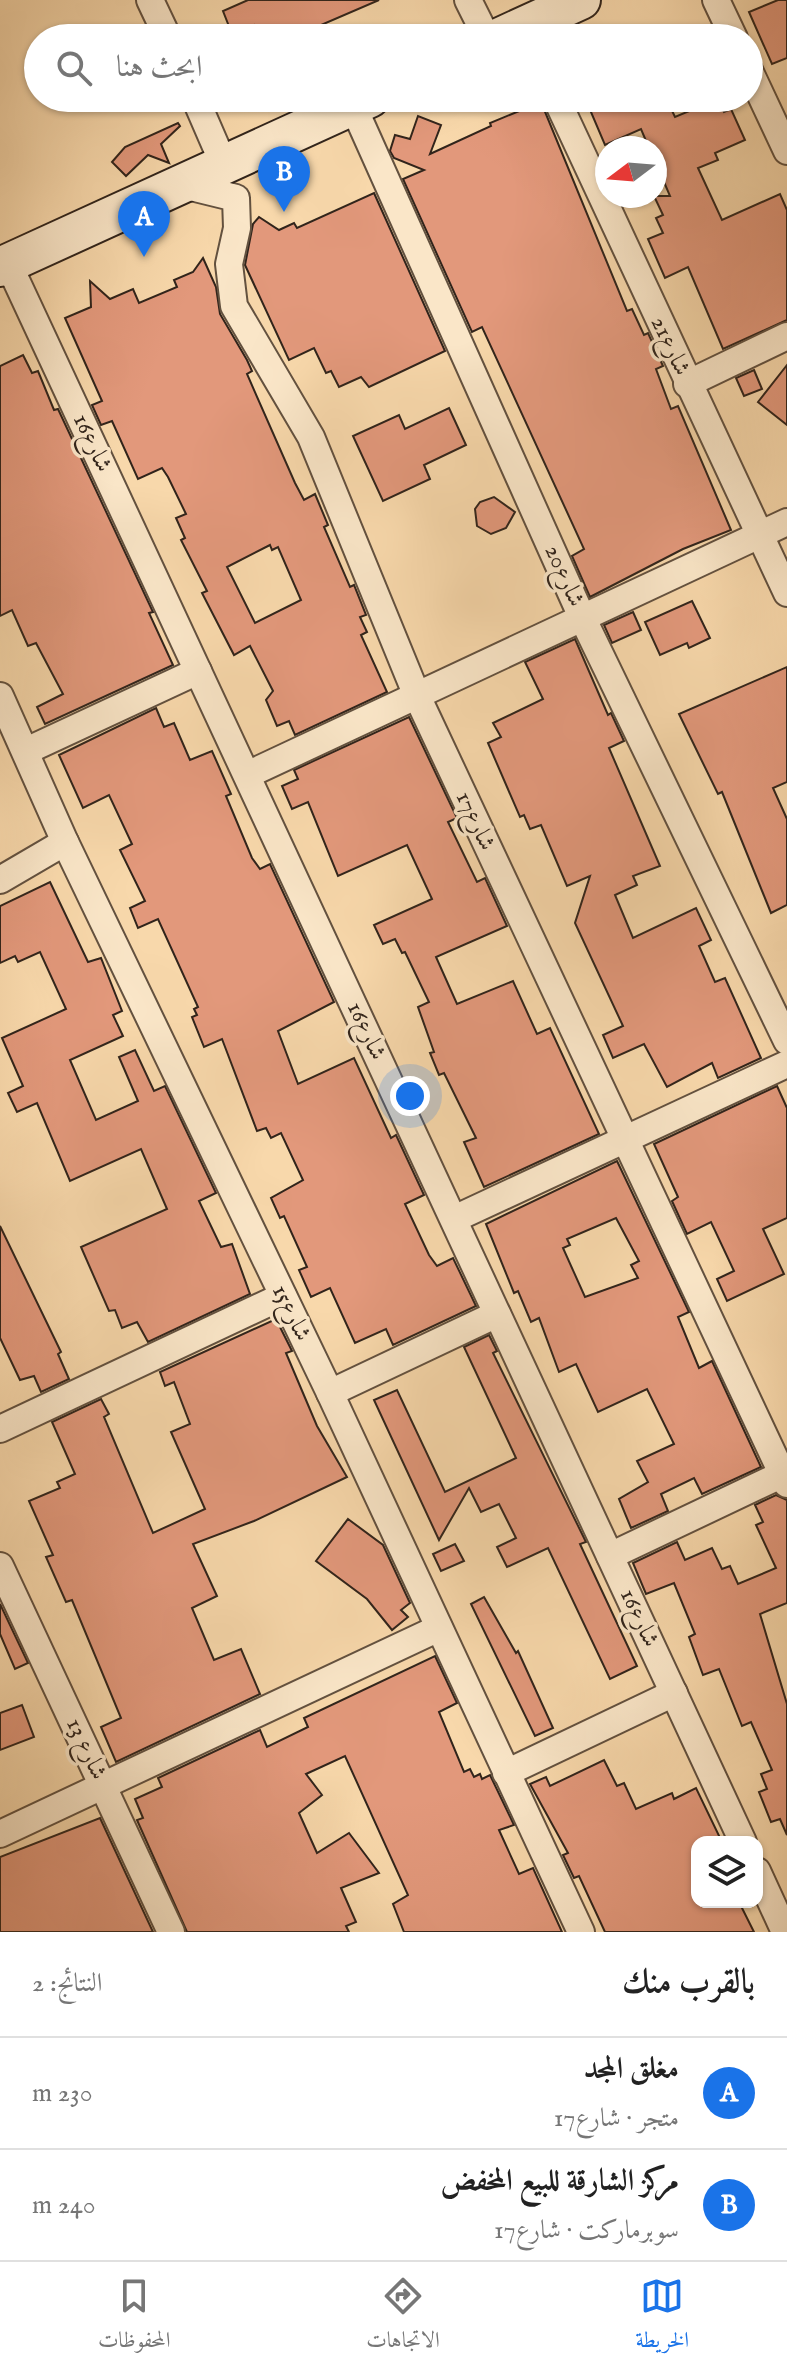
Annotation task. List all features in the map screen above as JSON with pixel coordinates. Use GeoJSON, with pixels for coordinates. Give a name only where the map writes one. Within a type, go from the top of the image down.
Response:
{"type":"FeatureCollection","features":[{"type":"Feature","properties":{"kind":"street"},"geometry":{"type":"LineString","coordinates":[[150,0],[161,24]]}},
{"type":"Feature","properties":{"kind":"street"},"geometry":{"type":"LineString","coordinates":[[468,0],[480,24]]}},
{"type":"Feature","properties":{"kind":"street"},"geometry":{"type":"LineString","coordinates":[[535,24],[581,0]]}},
{"type":"Feature","properties":{"kind":"street"},"geometry":{"type":"LineString","coordinates":[[716,0],[727,24]]}},
{"type":"Feature","properties":{"kind":"street"},"geometry":{"type":"LineString","coordinates":[[763,100],[787,151]]}},
{"type":"Feature","properties":{"kind":"street"},"geometry":{"type":"LineString","coordinates":[[201,112],[224,165]]}},
{"type":"Feature","properties":{"kind":"street"},"geometry":{"type":"LineString","coordinates":[[4,265],[339,112]]}},
{"type":"Feature","properties":{"kind":"street","name":"شارع20"},"geometry":{"type":"LineString","coordinates":[[365,112],[581,615],[787,1041]]}},
{"type":"Feature","properties":{"kind":"street","name":"شارع21"},"geometry":{"type":"LineString","coordinates":[[562,112],[787,593]]}},
{"type":"Feature","properties":{"kind":"street","name":"شارع17"},"geometry":{"type":"LineString","coordinates":[[183,185],[236,198],[237,228],[229,264],[234,306],[311,437],[417,696],[785,1476]]}},
{"type":"Feature","properties":{"kind":"street","name":"شارع16"},"geometry":{"type":"LineString","coordinates":[[4,265],[247,775],[740,1836]]}},
{"type":"Feature","properties":{"kind":"street"},"geometry":{"type":"LineString","coordinates":[[687,384],[787,336]]}},
{"type":"Feature","properties":{"kind":"street"},"geometry":{"type":"LineString","coordinates":[[247,775],[581,615],[787,522]]}},
{"type":"Feature","properties":{"kind":"street"},"geometry":{"type":"LineString","coordinates":[[26,751],[198,671]]}},
{"type":"Feature","properties":{"kind":"street","name":"شارع15"},"geometry":{"type":"LineString","coordinates":[[0,696],[65,842],[330,1393],[581,1932]]}},
{"type":"Feature","properties":{"kind":"street"},"geometry":{"type":"LineString","coordinates":[[0,880],[65,842]]}},
{"type":"Feature","properties":{"kind":"street"},"geometry":{"type":"LineString","coordinates":[[454,1219],[624,1137],[787,1064]]}},
{"type":"Feature","properties":{"kind":"street"},"geometry":{"type":"LineString","coordinates":[[0,1429],[283,1296]]}},
{"type":"Feature","properties":{"kind":"street"},"geometry":{"type":"LineString","coordinates":[[330,1393],[497,1314]]}},
{"type":"Feature","properties":{"kind":"street"},"geometry":{"type":"LineString","coordinates":[[610,1556],[785,1476]]}},
{"type":"Feature","properties":{"kind":"street","name":"شارع 13"},"geometry":{"type":"LineString","coordinates":[[0,1566],[171,1932]]}},
{"type":"Feature","properties":{"kind":"street"},"geometry":{"type":"LineString","coordinates":[[0,1834],[439,1628]]}},
{"type":"Feature","properties":{"kind":"street"},"geometry":{"type":"LineString","coordinates":[[506,1773],[674,1693]]}},
{"type":"Feature","properties":{"kind":"street"},"geometry":{"type":"LineString","coordinates":[[763,1878],[779,1896],[785,1932]]}},
{"type":"Feature","properties":{"kind":"building"},"geometry":{"type":"Polygon","coordinates":[[[248,0],[379,0],[323,24],[228,24],[223,11],[248,0]]]}},
{"type":"Feature","properties":{"kind":"building"},"geometry":{"type":"Polygon","coordinates":[[[778,0],[787,0],[787,58],[772,64],[763,44],[763,24],[754,24],[749,12],[778,0]]]}},
{"type":"Feature","properties":{"kind":"building"},"geometry":{"type":"Polygon","coordinates":[[[517,112],[545,112],[627,311],[632,309],[644,335],[648,333],[663,366],[656,369],[671,409],[678,406],[731,530],[683,549],[590,597],[572,556],[584,549],[482,327],[472,332],[403,179],[424,170],[394,158],[390,151],[395,135],[410,139],[418,116],[441,125],[430,154],[491,126],[490,123],[517,112]]]}},
{"type":"Feature","properties":{"kind":"building"},"geometry":{"type":"Polygon","coordinates":[[[591,112],[673,112],[675,117],[687,112],[732,112],[745,140],[715,153],[718,160],[698,168],[722,220],[780,194],[787,210],[787,320],[723,349],[688,267],[665,278],[648,239],[663,233],[656,218],[663,215],[660,208],[667,208],[667,196],[670,196],[667,189],[667,136],[644,136],[641,129],[625,136],[601,136],[591,112]]]}},
{"type":"Feature","properties":{"kind":"building"},"geometry":{"type":"Polygon","coordinates":[[[178,123],[180,126],[161,144],[169,163],[148,155],[126,176],[112,162],[125,147],[178,123]]]}},
{"type":"Feature","properties":{"kind":"building"},"geometry":{"type":"Polygon","coordinates":[[[374,193],[445,351],[369,387],[361,377],[339,387],[331,371],[326,373],[314,348],[289,360],[245,265],[253,224],[259,217],[279,230],[294,223],[297,228],[374,193]]]}},
{"type":"Feature","properties":{"kind":"building"},"geometry":{"type":"Polygon","coordinates":[[[203,258],[216,287],[220,314],[252,371],[247,374],[295,483],[304,500],[315,494],[328,525],[324,527],[366,615],[360,617],[367,632],[361,635],[387,692],[295,735],[289,721],[277,726],[266,700],[273,691],[250,646],[234,655],[202,593],[207,591],[181,540],[185,538],[176,518],[186,514],[168,477],[162,468],[138,479],[112,421],[101,425],[92,405],[102,401],[65,318],[91,307],[90,281],[110,299],[133,289],[139,303],[177,287],[174,280],[193,272],[203,258]],[[270,545],[227,567],[255,623],[301,600],[278,547],[272,550],[270,545]]]}},
{"type":"Feature","properties":{"kind":"building"},"geometry":{"type":"Polygon","coordinates":[[[23,355],[32,373],[38,371],[54,410],[58,409],[153,612],[149,613],[173,665],[45,724],[37,707],[63,694],[36,643],[28,646],[12,610],[0,616],[0,366],[23,355]]]}},
{"type":"Feature","properties":{"kind":"building"},"geometry":{"type":"Polygon","coordinates":[[[787,365],[787,425],[758,402],[787,365]]]}},
{"type":"Feature","properties":{"kind":"building"},"geometry":{"type":"Polygon","coordinates":[[[754,370],[762,389],[744,396],[736,378],[754,370]]]}},
{"type":"Feature","properties":{"kind":"building"},"geometry":{"type":"Polygon","coordinates":[[[449,408],[466,445],[424,465],[430,479],[383,501],[353,436],[399,415],[405,429],[449,408]]]}},
{"type":"Feature","properties":{"kind":"building"},"geometry":{"type":"Polygon","coordinates":[[[494,497],[515,512],[506,528],[491,534],[477,526],[475,509],[480,502],[494,497]]]}},
{"type":"Feature","properties":{"kind":"building"},"geometry":{"type":"Polygon","coordinates":[[[692,601],[710,638],[689,648],[687,643],[660,655],[645,622],[692,601]]]}},
{"type":"Feature","properties":{"kind":"building"},"geometry":{"type":"Polygon","coordinates":[[[633,612],[641,630],[612,643],[604,625],[633,612]]]}},
{"type":"Feature","properties":{"kind":"building"},"geometry":{"type":"Polygon","coordinates":[[[575,639],[608,715],[611,713],[624,741],[609,748],[660,866],[633,876],[637,885],[615,895],[633,938],[696,908],[711,940],[699,946],[715,982],[725,978],[761,1058],[718,1078],[712,1063],[667,1087],[644,1044],[613,1058],[603,1035],[623,1026],[575,923],[590,876],[567,886],[541,825],[530,829],[524,815],[520,817],[488,743],[501,737],[493,723],[543,699],[525,662],[575,639]]]}},
{"type":"Feature","properties":{"kind":"building"},"geometry":{"type":"Polygon","coordinates":[[[787,667],[787,782],[773,788],[787,819],[787,905],[771,913],[722,792],[718,794],[679,714],[787,667]]]}},
{"type":"Feature","properties":{"kind":"building"},"geometry":{"type":"Polygon","coordinates":[[[156,708],[164,727],[174,723],[190,760],[212,751],[231,794],[226,796],[252,858],[260,869],[270,864],[334,1002],[278,1031],[298,1084],[354,1058],[391,1138],[396,1135],[424,1195],[405,1204],[429,1255],[437,1266],[453,1258],[476,1306],[393,1345],[386,1329],[355,1343],[330,1288],[311,1297],[299,1270],[307,1267],[284,1216],[280,1218],[271,1198],[303,1180],[281,1133],[271,1138],[266,1128],[257,1131],[222,1039],[204,1047],[192,1017],[197,1015],[194,1009],[198,1007],[158,919],[138,928],[130,908],[145,901],[120,850],[132,844],[109,795],[83,808],[59,755],[156,708]]]}},
{"type":"Feature","properties":{"kind":"building"},"geometry":{"type":"Polygon","coordinates":[[[409,717],[457,818],[448,822],[477,882],[485,878],[507,926],[436,957],[457,1004],[513,981],[537,1034],[550,1028],[599,1134],[484,1187],[464,1142],[476,1138],[444,1073],[439,1075],[430,1053],[434,1052],[418,1007],[429,1002],[405,952],[402,953],[395,939],[383,944],[374,925],[432,899],[407,845],[338,876],[308,802],[292,809],[282,786],[298,779],[294,770],[409,717]]]}},
{"type":"Feature","properties":{"kind":"building"},"geometry":{"type":"Polygon","coordinates":[[[50,882],[88,962],[101,958],[122,1011],[113,1015],[123,1036],[70,1060],[96,1120],[138,1101],[119,1057],[135,1050],[154,1091],[165,1086],[216,1193],[199,1201],[221,1247],[232,1244],[250,1294],[148,1342],[137,1322],[122,1328],[115,1310],[109,1311],[81,1247],[167,1209],[141,1149],[70,1181],[37,1103],[17,1112],[8,1093],[23,1086],[2,1038],[66,1009],[40,952],[18,962],[15,956],[0,963],[0,906],[50,882]]]}},
{"type":"Feature","properties":{"kind":"building"},"geometry":{"type":"Polygon","coordinates":[[[777,1086],[787,1108],[787,1218],[763,1229],[784,1274],[727,1301],[717,1279],[734,1271],[711,1222],[687,1234],[672,1201],[678,1197],[654,1144],[777,1086]]]}},
{"type":"Feature","properties":{"kind":"building"},"geometry":{"type":"Polygon","coordinates":[[[617,1161],[689,1312],[678,1317],[699,1368],[712,1361],[761,1467],[702,1494],[694,1478],[661,1494],[668,1511],[631,1528],[619,1499],[648,1482],[637,1461],[674,1444],[647,1389],[598,1412],[576,1364],[559,1372],[539,1318],[531,1322],[518,1291],[514,1293],[486,1224],[617,1161]],[[616,1218],[567,1239],[570,1245],[563,1248],[585,1297],[638,1278],[631,1265],[639,1261],[616,1218]]]}},
{"type":"Feature","properties":{"kind":"building"},"geometry":{"type":"Polygon","coordinates":[[[0,1226],[61,1352],[58,1354],[69,1379],[41,1392],[34,1376],[20,1380],[0,1338],[0,1226]]]}},
{"type":"Feature","properties":{"kind":"building"},"geometry":{"type":"Polygon","coordinates":[[[276,1319],[292,1351],[286,1353],[317,1426],[347,1477],[254,1521],[193,1544],[217,1596],[192,1608],[214,1660],[241,1649],[260,1694],[116,1762],[101,1727],[121,1718],[72,1600],[66,1602],[46,1557],[53,1555],[29,1501],[60,1488],[57,1482],[75,1474],[52,1422],[101,1399],[109,1414],[104,1417],[153,1533],[205,1509],[171,1432],[190,1424],[174,1382],[165,1386],[160,1372],[276,1319]]]}},
{"type":"Feature","properties":{"kind":"building"},"geometry":{"type":"Polygon","coordinates":[[[489,1335],[497,1351],[493,1353],[586,1542],[580,1544],[637,1666],[610,1679],[548,1548],[507,1567],[497,1547],[516,1538],[499,1504],[481,1512],[469,1488],[439,1540],[374,1400],[397,1390],[445,1492],[516,1458],[464,1347],[489,1335]]]}},
{"type":"Feature","properties":{"kind":"building"},"geometry":{"type":"Polygon","coordinates":[[[776,1495],[787,1500],[787,1603],[760,1614],[787,1704],[787,1835],[780,1819],[771,1822],[759,1792],[767,1789],[761,1774],[772,1770],[751,1722],[742,1726],[719,1669],[703,1675],[689,1637],[695,1634],[674,1583],[646,1594],[633,1563],[677,1542],[685,1560],[712,1548],[722,1569],[730,1566],[738,1584],[776,1568],[756,1525],[763,1522],[755,1505],[776,1495]]]}},
{"type":"Feature","properties":{"kind":"building"},"geometry":{"type":"Polygon","coordinates":[[[348,1519],[383,1545],[410,1603],[401,1610],[408,1617],[392,1630],[367,1599],[316,1561],[348,1519]]]}},
{"type":"Feature","properties":{"kind":"building"},"geometry":{"type":"Polygon","coordinates":[[[455,1544],[464,1561],[441,1571],[433,1554],[455,1544]]]}},
{"type":"Feature","properties":{"kind":"building"},"geometry":{"type":"Polygon","coordinates":[[[484,1597],[516,1653],[518,1651],[553,1728],[535,1736],[471,1604],[484,1597]]]}},
{"type":"Feature","properties":{"kind":"building"},"geometry":{"type":"Polygon","coordinates":[[[0,1604],[28,1663],[15,1669],[0,1634],[0,1604]]]}},
{"type":"Feature","properties":{"kind":"building"},"geometry":{"type":"Polygon","coordinates":[[[435,1656],[457,1703],[439,1712],[464,1772],[470,1769],[474,1777],[480,1774],[482,1779],[490,1775],[514,1825],[499,1830],[519,1874],[533,1868],[562,1932],[404,1932],[393,1904],[408,1895],[345,1756],[306,1774],[322,1795],[299,1813],[317,1853],[349,1833],[379,1873],[341,1888],[356,1922],[346,1926],[349,1932],[187,1932],[137,1820],[143,1818],[135,1799],[162,1787],[158,1778],[260,1730],[267,1747],[308,1727],[304,1718],[435,1656]]]}},
{"type":"Feature","properties":{"kind":"building"},"geometry":{"type":"Polygon","coordinates":[[[22,1705],[34,1737],[0,1750],[0,1713],[22,1705]]]}},
{"type":"Feature","properties":{"kind":"building"},"geometry":{"type":"Polygon","coordinates":[[[604,1760],[617,1786],[624,1783],[636,1809],[672,1793],[674,1799],[696,1788],[719,1836],[691,1836],[691,1908],[742,1908],[754,1932],[605,1932],[579,1876],[574,1878],[563,1855],[568,1853],[530,1784],[546,1777],[550,1786],[604,1760]]]}},
{"type":"Feature","properties":{"kind":"building"},"geometry":{"type":"Polygon","coordinates":[[[100,1818],[153,1932],[0,1932],[0,1857],[100,1818]]]}},
{"type":"Feature","properties":{"kind":"place","name":"مركز الشارقة للبيع المخفض"},"geometry":{"type":"Point","coordinates":[284,212]}},
{"type":"Feature","properties":{"kind":"place","name":"مغلق المجد"},"geometry":{"type":"Point","coordinates":[144,257]}}]}
